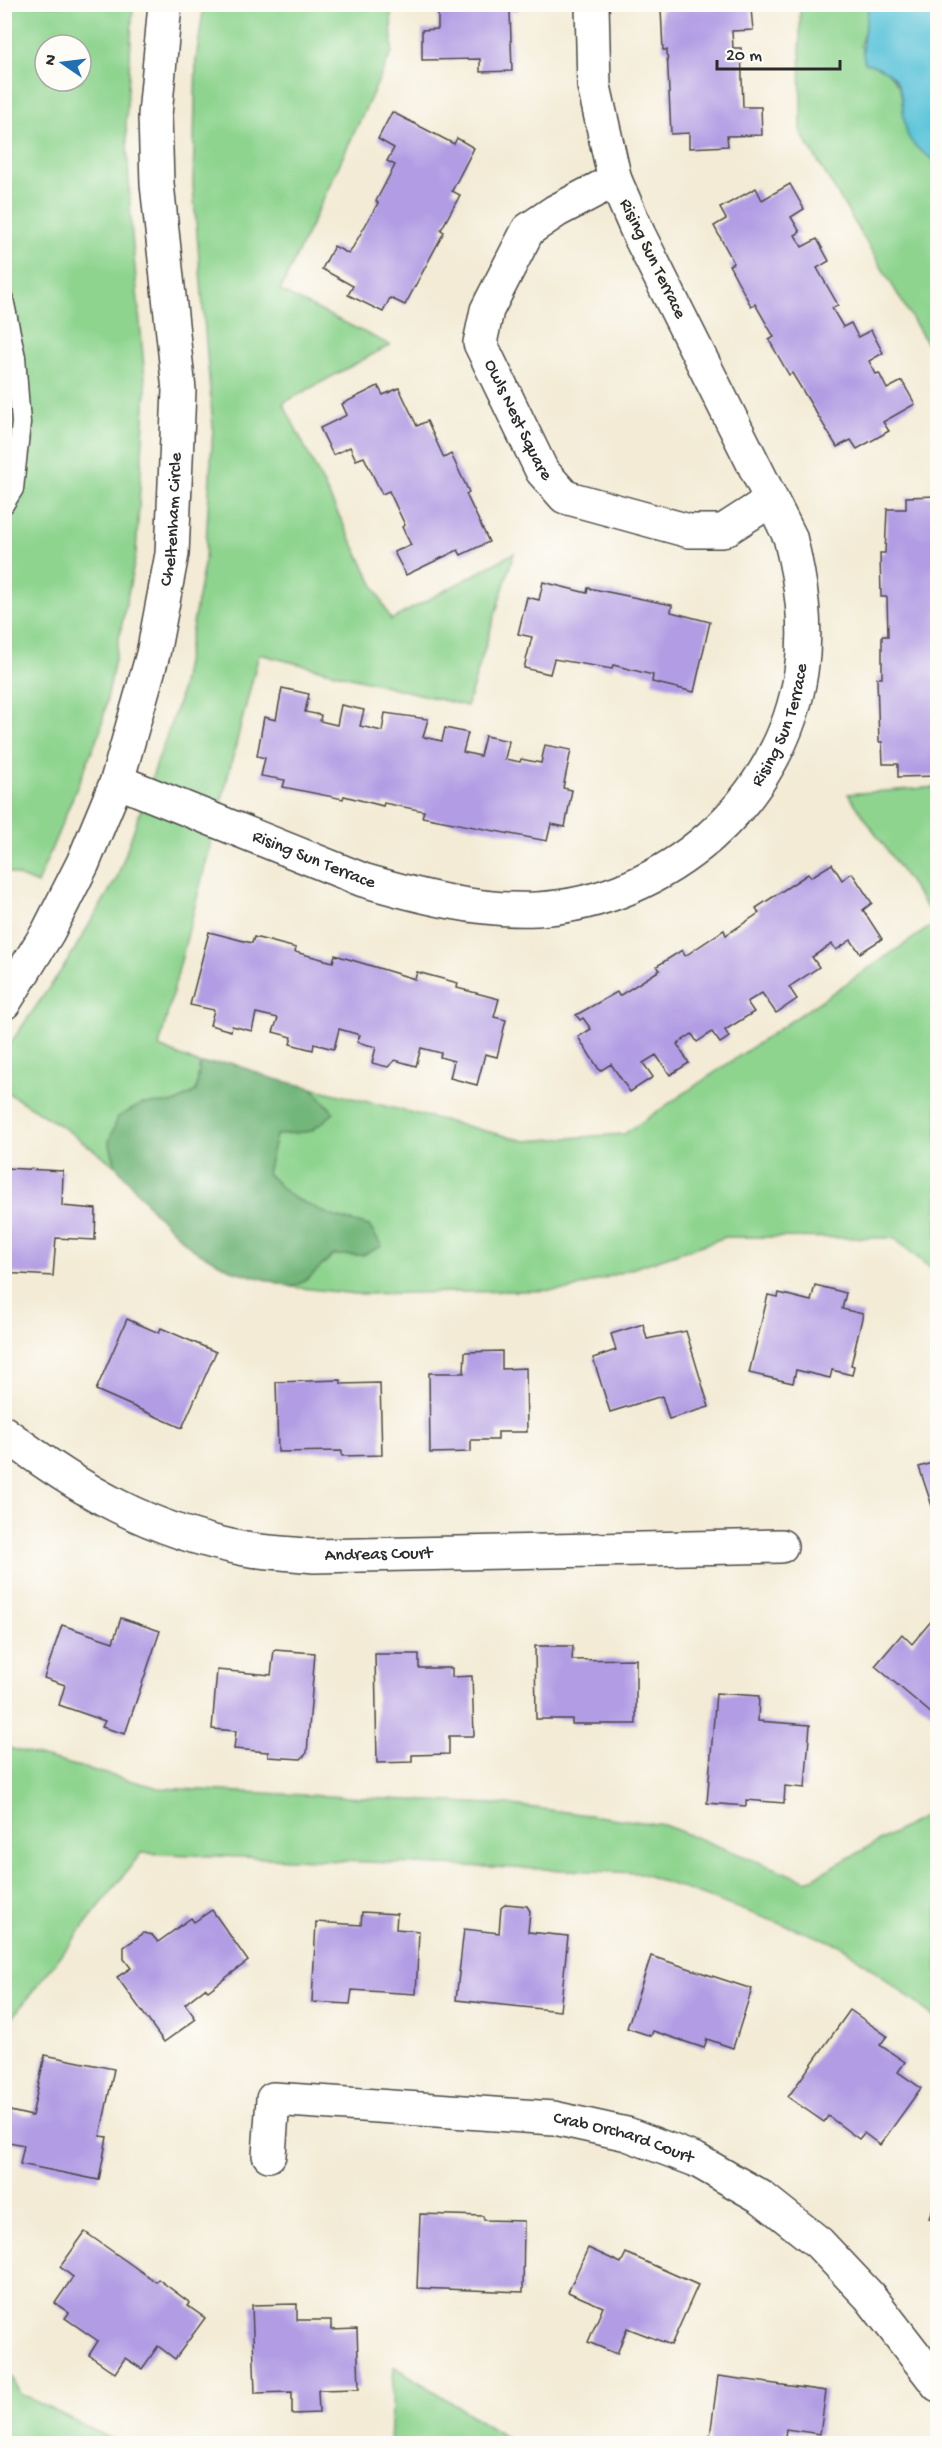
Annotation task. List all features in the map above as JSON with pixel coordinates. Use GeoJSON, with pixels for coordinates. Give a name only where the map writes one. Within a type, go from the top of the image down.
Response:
{"type":"FeatureCollection","features":[{"type":"Feature","properties":{"kind":"street","name":"Cheltenham Circle"},"geometry":{"type":"LineString","coordinates":[[4,1003],[48,932],[83,863],[117,781],[153,654],[172,554],[179,390],[157,184],[155,115],[165,4]]}},
{"type":"Feature","properties":{"kind":"street","name":"Rising Sun Terrace"},"geometry":{"type":"LineString","coordinates":[[117,781],[363,880],[396,890],[470,905],[504,909],[573,905],[606,897],[639,885],[698,849],[746,799],[770,764],[792,707],[801,673],[803,604],[790,537],[639,235],[615,180],[594,86],[592,4]]}},
{"type":"Feature","properties":{"kind":"street","name":"Owls Nest Square"},"geometry":{"type":"LineString","coordinates":[[615,180],[556,211],[528,230],[487,310],[480,344],[542,471],[565,496],[689,531],[723,531],[771,500]]}},
{"type":"Feature","properties":{"kind":"street","name":"Andreas Court"},"geometry":{"type":"LineString","coordinates":[[4,1433],[58,1474],[117,1507],[180,1532],[246,1549],[313,1556],[781,1546]]}},
{"type":"Feature","properties":{"kind":"street","name":"Crab Orchard Court"},"geometry":{"type":"LineString","coordinates":[[269,2155],[273,2098],[554,2118],[627,2134],[705,2166],[760,2197],[819,2242],[870,2297],[938,2385]]}},
{"type":"Feature","properties":{"kind":"lane"},"geometry":{"type":"LineString","coordinates":[[4,299],[16,357],[21,423],[14,489],[4,505]]}},
{"type":"Feature","properties":{"kind":"green space"},"geometry":{"type":"Polygon","coordinates":[[[4,5],[133,5],[126,123],[131,225],[146,389],[136,554],[101,729],[37,884],[4,870],[4,5]]]}},
{"type":"Feature","properties":{"kind":"green space"},"geometry":{"type":"Polygon","coordinates":[[[204,5],[391,5],[392,52],[280,291],[390,345],[283,403],[391,620],[514,553],[467,706],[259,654],[159,1047],[200,1064],[196,1091],[175,1103],[142,1104],[109,1141],[116,1166],[64,1128],[5,1091],[5,1051],[67,962],[117,878],[179,700],[205,559],[213,427],[193,186],[196,60],[204,5]]]}},
{"type":"Feature","properties":{"kind":"green space"},"geometry":{"type":"Polygon","coordinates":[[[800,5],[868,5],[868,18],[860,46],[885,68],[903,92],[907,134],[937,162],[937,360],[801,133],[800,5]]]}},
{"type":"Feature","properties":{"kind":"green space"},"geometry":{"type":"Polygon","coordinates":[[[937,787],[937,922],[848,794],[937,787]]]}},
{"type":"Feature","properties":{"kind":"green space"},"geometry":{"type":"Polygon","coordinates":[[[937,922],[937,1274],[894,1238],[726,1237],[569,1290],[355,1294],[293,1287],[309,1278],[333,1255],[363,1255],[369,1226],[332,1216],[290,1196],[267,1173],[276,1135],[311,1131],[334,1113],[312,1088],[526,1141],[624,1134],[937,922]]]}},
{"type":"Feature","properties":{"kind":"green space"},"geometry":{"type":"Polygon","coordinates":[[[231,1063],[271,1078],[312,1088],[334,1113],[311,1131],[276,1135],[267,1173],[290,1196],[332,1216],[369,1226],[382,1246],[363,1255],[333,1255],[309,1278],[293,1287],[234,1271],[192,1249],[153,1211],[116,1166],[109,1141],[118,1117],[142,1104],[175,1103],[196,1091],[200,1064],[231,1063]]]}},
{"type":"Feature","properties":{"kind":"green space"},"geometry":{"type":"Polygon","coordinates":[[[5,1747],[159,1788],[512,1805],[664,1825],[807,1881],[937,1809],[937,2019],[840,1945],[640,1873],[141,1853],[5,2027],[5,1747]]]}},
{"type":"Feature","properties":{"kind":"green space"},"geometry":{"type":"Polygon","coordinates":[[[4,2360],[20,2394],[120,2443],[5,2443],[4,2360]]]}},
{"type":"Feature","properties":{"kind":"green space"},"geometry":{"type":"Polygon","coordinates":[[[394,2366],[515,2443],[390,2443],[394,2366]]]}},
{"type":"Feature","properties":{"kind":"water"},"geometry":{"type":"Polygon","coordinates":[[[868,5],[937,5],[937,162],[920,150],[909,138],[900,89],[896,81],[880,68],[865,63],[863,40],[868,5]]]}},
{"type":"Feature","properties":{"kind":"building"},"geometry":{"type":"Polygon","coordinates":[[[444,4],[518,4],[518,11],[510,11],[512,71],[480,72],[480,59],[422,60],[422,30],[438,29],[438,12],[444,12],[444,4]]]}},
{"type":"Feature","properties":{"kind":"building"},"geometry":{"type":"Polygon","coordinates":[[[666,4],[744,4],[744,10],[751,9],[753,30],[732,31],[733,48],[741,48],[743,107],[761,107],[762,135],[727,136],[728,146],[689,148],[689,133],[671,134],[667,50],[663,50],[661,9],[666,9],[666,4]]]}},
{"type":"Feature","properties":{"kind":"building"},"geometry":{"type":"Polygon","coordinates":[[[392,112],[454,144],[457,138],[474,148],[452,191],[460,195],[441,230],[444,232],[405,305],[390,298],[383,312],[348,295],[353,286],[322,269],[334,246],[349,254],[378,203],[376,201],[395,165],[387,161],[394,148],[378,139],[392,112]]]}},
{"type":"Feature","properties":{"kind":"building"},"geometry":{"type":"Polygon","coordinates":[[[790,184],[804,209],[791,217],[800,232],[795,235],[802,247],[817,239],[829,261],[817,268],[838,305],[832,308],[843,327],[851,323],[858,337],[871,330],[883,353],[869,361],[876,374],[879,373],[887,389],[902,381],[915,404],[883,422],[889,431],[857,449],[851,440],[837,447],[792,373],[789,375],[769,340],[774,337],[755,304],[751,306],[729,265],[734,263],[714,226],[726,219],[720,208],[756,188],[762,200],[790,184]]]}},
{"type":"Feature","properties":{"kind":"building"},"geometry":{"type":"Polygon","coordinates":[[[378,386],[383,395],[399,388],[417,426],[427,421],[444,458],[451,454],[469,492],[466,494],[489,542],[461,555],[458,550],[406,575],[394,552],[411,545],[402,527],[405,525],[389,491],[382,494],[364,457],[356,460],[350,447],[333,455],[320,428],[347,415],[342,404],[378,386]]]}},
{"type":"Feature","properties":{"kind":"building"},"geometry":{"type":"Polygon","coordinates":[[[938,496],[938,776],[898,777],[898,764],[883,764],[882,742],[879,742],[877,678],[882,678],[882,636],[888,636],[887,597],[881,597],[880,553],[885,553],[887,509],[906,509],[906,497],[938,496]]]}},
{"type":"Feature","properties":{"kind":"building"},"geometry":{"type":"Polygon","coordinates":[[[543,582],[587,593],[588,588],[672,605],[671,612],[710,622],[694,692],[652,682],[653,675],[613,665],[612,669],[554,659],[550,674],[524,668],[532,637],[518,634],[527,597],[539,600],[543,582]]]}},
{"type":"Feature","properties":{"kind":"building"},"geometry":{"type":"Polygon","coordinates":[[[282,688],[309,694],[305,712],[321,715],[320,721],[337,725],[341,705],[364,710],[360,726],[382,731],[385,713],[428,719],[423,737],[442,741],[445,728],[468,733],[463,752],[480,756],[485,736],[509,741],[505,759],[520,762],[521,759],[541,763],[545,745],[571,750],[563,788],[572,790],[565,827],[551,824],[547,841],[422,817],[424,811],[384,803],[383,806],[344,796],[343,799],[283,787],[285,780],[261,776],[265,758],[257,756],[264,717],[276,720],[282,688]]]}},
{"type":"Feature","properties":{"kind":"building"},"geometry":{"type":"Polygon","coordinates":[[[832,864],[842,880],[852,873],[872,903],[863,910],[882,939],[860,953],[851,940],[836,950],[832,944],[812,957],[819,967],[789,987],[797,999],[776,1013],[762,993],[747,1002],[754,1012],[725,1030],[729,1037],[720,1043],[712,1032],[697,1042],[692,1034],[677,1044],[689,1063],[670,1075],[656,1055],[643,1063],[653,1077],[630,1092],[611,1064],[600,1071],[578,1037],[591,1029],[583,1018],[580,1020],[576,1015],[617,992],[619,996],[660,970],[657,966],[682,950],[685,956],[724,930],[726,935],[759,913],[756,908],[808,874],[811,877],[832,864]]]}},
{"type":"Feature","properties":{"kind":"building"},"geometry":{"type":"Polygon","coordinates":[[[209,932],[252,943],[254,937],[296,948],[295,952],[333,962],[335,955],[415,979],[417,972],[458,983],[457,988],[499,999],[494,1017],[506,1020],[497,1057],[485,1054],[477,1085],[450,1078],[454,1061],[440,1057],[441,1053],[421,1048],[416,1066],[395,1060],[388,1067],[372,1063],[376,1047],[357,1042],[360,1035],[339,1029],[334,1049],[314,1044],[313,1050],[290,1044],[292,1037],[273,1032],[278,1018],[256,1013],[252,1031],[232,1026],[231,1031],[210,1025],[214,1010],[190,1005],[209,932]]]}},
{"type":"Feature","properties":{"kind":"building"},"geometry":{"type":"Polygon","coordinates":[[[4,1168],[63,1171],[62,1206],[96,1209],[95,1240],[56,1238],[53,1276],[4,1273],[4,1168]]]}},
{"type":"Feature","properties":{"kind":"building"},"geometry":{"type":"Polygon","coordinates":[[[815,1285],[846,1293],[842,1309],[863,1314],[851,1365],[854,1366],[852,1375],[832,1370],[830,1378],[796,1370],[793,1383],[749,1373],[768,1295],[778,1297],[779,1293],[811,1301],[815,1285]]]}},
{"type":"Feature","properties":{"kind":"building"},"geometry":{"type":"Polygon","coordinates":[[[127,1319],[159,1333],[161,1328],[216,1352],[182,1428],[96,1390],[127,1319]]]}},
{"type":"Feature","properties":{"kind":"building"},"geometry":{"type":"Polygon","coordinates":[[[643,1324],[647,1339],[686,1331],[709,1407],[669,1419],[662,1396],[610,1412],[593,1358],[616,1350],[611,1334],[643,1324]]]}},
{"type":"Feature","properties":{"kind":"building"},"geometry":{"type":"Polygon","coordinates":[[[502,1351],[502,1369],[526,1368],[527,1432],[498,1432],[498,1440],[471,1440],[471,1452],[430,1453],[429,1373],[464,1373],[465,1352],[502,1351]]]}},
{"type":"Feature","properties":{"kind":"building"},"geometry":{"type":"Polygon","coordinates":[[[341,1380],[341,1384],[380,1383],[382,1455],[342,1456],[342,1451],[278,1452],[276,1382],[341,1380]]]}},
{"type":"Feature","properties":{"kind":"building"},"geometry":{"type":"Polygon","coordinates":[[[938,1461],[938,1507],[933,1509],[919,1467],[938,1461]]]}},
{"type":"Feature","properties":{"kind":"building"},"geometry":{"type":"Polygon","coordinates":[[[938,1613],[938,1707],[932,1714],[875,1666],[902,1634],[912,1644],[938,1613]]]}},
{"type":"Feature","properties":{"kind":"building"},"geometry":{"type":"Polygon","coordinates":[[[121,1618],[160,1631],[125,1734],[102,1727],[105,1721],[59,1705],[65,1685],[44,1678],[62,1625],[113,1642],[121,1618]]]}},
{"type":"Feature","properties":{"kind":"building"},"geometry":{"type":"Polygon","coordinates":[[[535,1646],[573,1646],[572,1660],[636,1659],[636,1724],[572,1724],[572,1719],[536,1719],[535,1646]]]}},
{"type":"Feature","properties":{"kind":"building"},"geometry":{"type":"Polygon","coordinates":[[[274,1650],[315,1653],[307,1753],[301,1759],[268,1757],[268,1752],[234,1749],[236,1731],[212,1729],[217,1670],[271,1675],[274,1650]]]}},
{"type":"Feature","properties":{"kind":"building"},"geometry":{"type":"Polygon","coordinates":[[[375,1654],[419,1654],[419,1668],[452,1668],[452,1677],[472,1676],[474,1736],[449,1736],[449,1754],[412,1755],[412,1762],[377,1763],[375,1654]]]}},
{"type":"Feature","properties":{"kind":"building"},"geometry":{"type":"Polygon","coordinates":[[[716,1693],[759,1696],[758,1721],[810,1725],[805,1788],[785,1786],[784,1803],[746,1800],[746,1806],[707,1803],[716,1693]]]}},
{"type":"Feature","properties":{"kind":"building"},"geometry":{"type":"Polygon","coordinates":[[[506,1904],[527,1906],[530,1911],[528,1932],[568,1936],[560,2011],[456,2000],[464,1929],[499,1933],[501,1908],[506,1904]]]}},
{"type":"Feature","properties":{"kind":"building"},"geometry":{"type":"Polygon","coordinates":[[[212,1910],[248,1961],[208,1991],[205,1988],[185,2004],[196,2019],[164,2042],[117,1977],[131,1968],[124,1959],[124,1947],[144,1933],[152,1935],[158,1942],[191,1918],[194,1922],[212,1910]]]}},
{"type":"Feature","properties":{"kind":"building"},"geometry":{"type":"Polygon","coordinates":[[[362,1912],[397,1914],[396,1929],[419,1931],[416,1994],[352,1990],[350,2004],[312,2002],[316,1922],[361,1925],[362,1912]]]}},
{"type":"Feature","properties":{"kind":"building"},"geometry":{"type":"Polygon","coordinates":[[[651,1956],[752,1989],[733,2048],[707,2039],[704,2048],[653,2031],[651,2036],[627,2028],[651,1956]]]}},
{"type":"Feature","properties":{"kind":"building"},"geometry":{"type":"Polygon","coordinates":[[[850,2010],[887,2036],[880,2045],[905,2062],[898,2072],[921,2088],[880,2145],[864,2133],[859,2139],[828,2116],[824,2122],[788,2097],[850,2010]]]}},
{"type":"Feature","properties":{"kind":"building"},"geometry":{"type":"Polygon","coordinates":[[[45,2055],[114,2069],[100,2136],[107,2137],[99,2180],[20,2164],[24,2145],[4,2141],[10,2111],[32,2116],[45,2055]]]}},
{"type":"Feature","properties":{"kind":"building"},"geometry":{"type":"Polygon","coordinates":[[[938,2197],[938,2221],[929,2218],[938,2197]]]}},
{"type":"Feature","properties":{"kind":"building"},"geometry":{"type":"Polygon","coordinates":[[[420,2214],[483,2216],[484,2220],[524,2221],[523,2292],[417,2288],[420,2214]]]}},
{"type":"Feature","properties":{"kind":"building"},"geometry":{"type":"Polygon","coordinates":[[[85,2232],[156,2282],[158,2279],[190,2303],[188,2306],[205,2318],[175,2359],[158,2346],[142,2369],[125,2358],[115,2373],[89,2355],[98,2341],[65,2318],[69,2313],[55,2303],[73,2277],[60,2267],[85,2232]]]}},
{"type":"Feature","properties":{"kind":"building"},"geometry":{"type":"Polygon","coordinates":[[[588,2248],[621,2263],[626,2253],[698,2285],[671,2345],[627,2328],[617,2354],[588,2342],[603,2307],[568,2292],[588,2248]]]}},
{"type":"Feature","properties":{"kind":"building"},"geometry":{"type":"Polygon","coordinates":[[[297,2304],[297,2320],[331,2320],[331,2330],[357,2329],[359,2389],[318,2390],[319,2413],[292,2414],[292,2392],[255,2393],[252,2305],[297,2304]]]}},
{"type":"Feature","properties":{"kind":"building"},"geometry":{"type":"Polygon","coordinates":[[[718,2376],[826,2391],[820,2434],[786,2429],[784,2444],[709,2444],[718,2376]]]}}]}
